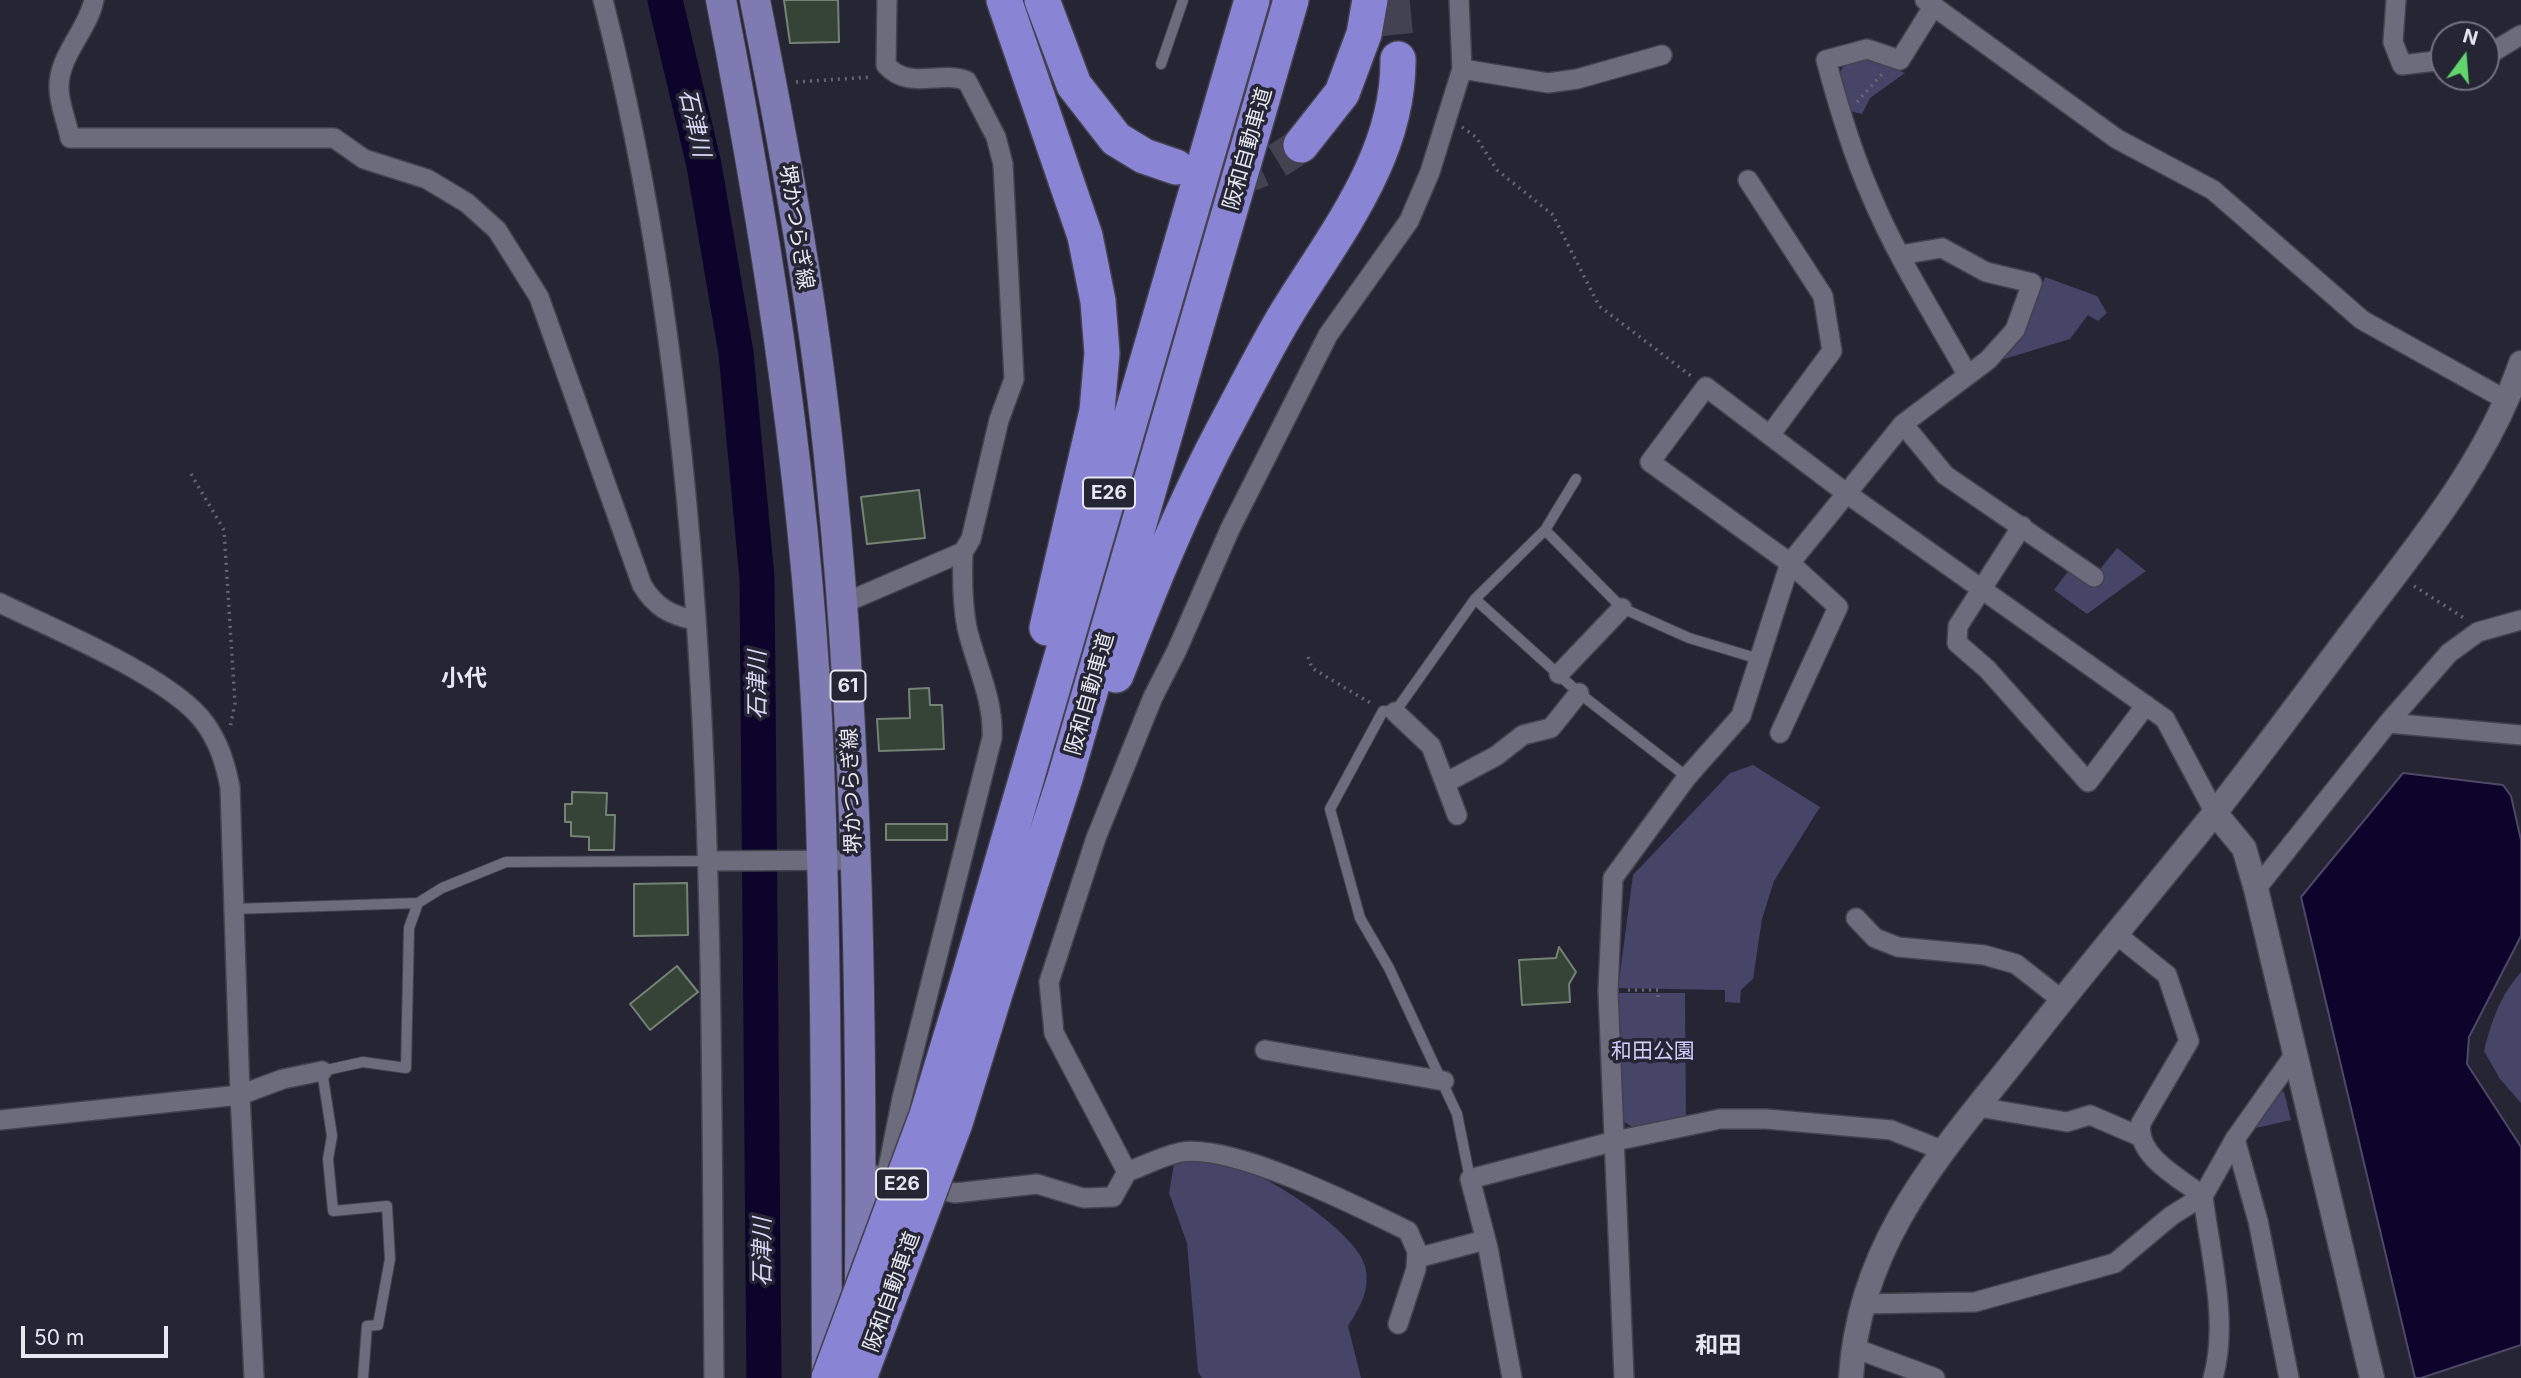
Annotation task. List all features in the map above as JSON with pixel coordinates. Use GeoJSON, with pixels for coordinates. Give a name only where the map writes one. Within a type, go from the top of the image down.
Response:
{"type":"FeatureCollection","features":[{"type":"Feature","properties":{"kind":"highway"},"geometry":{"type":"LineString","coordinates":[[981,988],[1097,411],[1102,353],[1098,301],[1085,236],[1004,0]]}},
{"type":"Feature","properties":{"kind":"highway"},"geometry":{"type":"LineString","coordinates":[[1042,0],[1074,85],[1116,139],[1144,156],[1176,167]]}},
{"type":"Feature","properties":{"kind":"highway","name":"阪和自動車道"},"geometry":{"type":"LineString","coordinates":[[859,1378],[955,1123],[981,988],[1252,0]]}},
{"type":"Feature","properties":{"kind":"highway","name":"阪和自動車道"},"geometry":{"type":"LineString","coordinates":[[828,1378],[927,1115],[1065,778],[1291,0]]}},
{"type":"Feature","properties":{"kind":"highway"},"geometry":{"type":"LineString","coordinates":[[1301,145],[1342,93],[1364,34],[1370,0]]}},
{"type":"Feature","properties":{"kind":"highway"},"geometry":{"type":"LineString","coordinates":[[1065,778],[1099,719],[1148,593],[1225,427],[1287,314],[1371,177],[1398,90],[1398,59]]}},
{"type":"Feature","properties":{"kind":"main road","name":"堺かつらぎ線"},"geometry":{"type":"LineString","coordinates":[[721,0],[760,209],[784,364],[803,546],[819,761],[810,859],[828,1378]]}},
{"type":"Feature","properties":{"kind":"main road","name":"堺かつらぎ線"},"geometry":{"type":"LineString","coordinates":[[755,0],[772,85],[818,361],[842,604],[874,1175],[859,1378]]}},
{"type":"Feature","properties":{"kind":"street"},"geometry":{"type":"LineString","coordinates":[[94,0],[91,14],[73,44],[58,87],[70,138],[334,138],[364,159],[427,178],[467,203],[498,230],[539,297],[642,585],[652,601],[665,611],[694,620]]}},
{"type":"Feature","properties":{"kind":"street"},"geometry":{"type":"LineString","coordinates":[[603,0],[624,81],[660,284],[677,421],[715,861],[714,1378]]}},
{"type":"Feature","properties":{"kind":"street"},"geometry":{"type":"LineString","coordinates":[[887,0],[887,65],[895,75],[908,79],[958,78],[967,82],[996,137],[1003,164],[1014,379],[999,420],[971,539],[963,552],[961,590],[968,629],[993,713],[992,738],[902,1098],[874,1175],[956,1193],[1037,1184],[1083,1198],[1113,1197],[1126,1172],[1182,1152],[1217,1154],[1295,1179],[1408,1231],[1417,1251],[1398,1324]]}},
{"type":"Feature","properties":{"kind":"street"},"geometry":{"type":"LineString","coordinates":[[1126,1172],[1054,1033],[1049,982],[1096,838],[1153,696],[1177,650],[1230,529],[1328,335],[1409,221],[1449,118],[1462,69],[1459,0]]}},
{"type":"Feature","properties":{"kind":"street"},"geometry":{"type":"LineString","coordinates":[[2396,0],[2393,42],[2402,65],[2430,62]]}},
{"type":"Feature","properties":{"kind":"street"},"geometry":{"type":"LineString","coordinates":[[1967,374],[1900,255],[1870,195],[1839,110],[1826,60],[1867,49],[1900,60],[1929,3],[2023,68],[2117,139],[2213,190],[2362,320],[2508,401]]}},
{"type":"Feature","properties":{"kind":"street"},"geometry":{"type":"LineString","coordinates":[[2500,48],[2521,35]]}},
{"type":"Feature","properties":{"kind":"street"},"geometry":{"type":"LineString","coordinates":[[1462,69],[1548,83],[1577,79],[1662,55]]}},
{"type":"Feature","properties":{"kind":"street"},"geometry":{"type":"LineString","coordinates":[[1748,180],[1823,296],[1832,351],[1770,435]]}},
{"type":"Feature","properties":{"kind":"street"},"geometry":{"type":"LineString","coordinates":[[1624,1378],[1608,990],[1613,877],[1687,777],[1741,716],[1790,563],[1903,424],[1988,360],[2015,330],[2032,283],[1986,272],[1942,248],[1900,255]]}},
{"type":"Feature","properties":{"kind":"street"},"geometry":{"type":"LineString","coordinates":[[1851,1378],[1861,1304],[1887,1240],[1911,1198],[1944,1151],[2062,1000],[2215,813],[2450,502],[2508,401],[2521,363]]}},
{"type":"Feature","properties":{"kind":"street"},"geometry":{"type":"LineString","coordinates":[[1780,733],[1838,607],[1790,563],[1650,462],[1706,387],[1846,493],[2165,719],[2215,813],[2244,848],[2256,888],[2372,1378]]}},
{"type":"Feature","properties":{"kind":"street"},"geometry":{"type":"LineString","coordinates":[[1903,424],[1945,475],[2094,576]]}},
{"type":"Feature","properties":{"kind":"street"},"geometry":{"type":"LineString","coordinates":[[2022,526],[1958,626],[1957,643],[1987,669],[2088,782],[2146,705]]}},
{"type":"Feature","properties":{"kind":"street"},"geometry":{"type":"LineString","coordinates":[[842,604],[963,552]]}},
{"type":"Feature","properties":{"kind":"street"},"geometry":{"type":"LineString","coordinates":[[0,603],[149,677],[203,720],[224,756],[230,786],[240,1096],[254,1378]]}},
{"type":"Feature","properties":{"kind":"street"},"geometry":{"type":"LineString","coordinates":[[1559,674],[1622,608]]}},
{"type":"Feature","properties":{"kind":"street"},"geometry":{"type":"LineString","coordinates":[[2256,888],[2388,723],[2449,653],[2483,630],[2521,620]]}},
{"type":"Feature","properties":{"kind":"street"},"geometry":{"type":"LineString","coordinates":[[1445,783],[1496,756],[1523,734],[1550,728],[1579,693]]}},
{"type":"Feature","properties":{"kind":"street"},"geometry":{"type":"LineString","coordinates":[[1389,711],[1431,746],[1457,815]]}},
{"type":"Feature","properties":{"kind":"street"},"geometry":{"type":"LineString","coordinates":[[2388,723],[2521,735]]}},
{"type":"Feature","properties":{"kind":"street"},"geometry":{"type":"LineString","coordinates":[[715,861],[855,860]]}},
{"type":"Feature","properties":{"kind":"street"},"geometry":{"type":"LineString","coordinates":[[1856,918],[1875,937],[1898,947],[1984,955],[2016,964],[2062,1000]]}},
{"type":"Feature","properties":{"kind":"street"},"geometry":{"type":"LineString","coordinates":[[2116,934],[2166,975],[2189,1041],[2141,1123],[2139,1136],[2144,1149],[2203,1196],[2219,1320],[2219,1357],[2213,1378]]}},
{"type":"Feature","properties":{"kind":"street"},"geometry":{"type":"LineString","coordinates":[[1265,1050],[1444,1081]]}},
{"type":"Feature","properties":{"kind":"street"},"geometry":{"type":"LineString","coordinates":[[1861,1304],[1975,1302],[2115,1263],[2171,1216],[2203,1196],[2235,1139],[2295,1054]]}},
{"type":"Feature","properties":{"kind":"street"},"geometry":{"type":"LineString","coordinates":[[0,1120],[240,1096],[283,1079],[323,1071]]}},
{"type":"Feature","properties":{"kind":"street"},"geometry":{"type":"LineString","coordinates":[[1978,1107],[2067,1122],[2090,1115],[2139,1136]]}},
{"type":"Feature","properties":{"kind":"street"},"geometry":{"type":"LineString","coordinates":[[1513,1378],[1470,1179],[1615,1141],[1720,1119],[1766,1119],[1891,1130],[1944,1151]]}},
{"type":"Feature","properties":{"kind":"street"},"geometry":{"type":"LineString","coordinates":[[2235,1139],[2258,1221],[2289,1378]]}},
{"type":"Feature","properties":{"kind":"street"},"geometry":{"type":"LineString","coordinates":[[1416,1258],[1485,1240]]}},
{"type":"Feature","properties":{"kind":"street"},"geometry":{"type":"LineString","coordinates":[[1854,1348],[1935,1378]]}},
{"type":"Feature","properties":{"kind":"lane"},"geometry":{"type":"LineString","coordinates":[[1161,64],[1183,0]]}},
{"type":"Feature","properties":{"kind":"lane"},"geometry":{"type":"LineString","coordinates":[[1470,1179],[1457,1114],[1444,1081],[1389,968],[1360,918],[1330,809],[1389,711],[1475,600],[1545,530],[1576,479]]}},
{"type":"Feature","properties":{"kind":"lane"},"geometry":{"type":"LineString","coordinates":[[1545,530],[1622,608],[1689,638],[1759,659]]}},
{"type":"Feature","properties":{"kind":"lane"},"geometry":{"type":"LineString","coordinates":[[1475,600],[1579,693],[1687,777]]}},
{"type":"Feature","properties":{"kind":"lane"},"geometry":{"type":"LineString","coordinates":[[233,909],[418,903],[442,888],[506,862],[715,861]]}},
{"type":"Feature","properties":{"kind":"lane"},"geometry":{"type":"LineString","coordinates":[[363,1378],[367,1326],[378,1325],[390,1259],[387,1206],[333,1211],[328,1159],[332,1136],[323,1071],[363,1062],[406,1068],[409,928],[418,903]]}},
{"type":"Feature","properties":{"kind":"path"},"geometry":{"type":"LineString","coordinates":[[1839,110],[1866,93],[1893,58]]}},
{"type":"Feature","properties":{"kind":"path"},"geometry":{"type":"LineString","coordinates":[[772,85],[895,75]]}},
{"type":"Feature","properties":{"kind":"path"},"geometry":{"type":"LineString","coordinates":[[1449,118],[1476,137],[1497,170],[1553,215],[1599,306],[1706,387]]}},
{"type":"Feature","properties":{"kind":"path"},"geometry":{"type":"LineString","coordinates":[[191,474],[224,530],[235,702],[224,756]]}},
{"type":"Feature","properties":{"kind":"path"},"geometry":{"type":"LineString","coordinates":[[2413,584],[2483,630]]}},
{"type":"Feature","properties":{"kind":"path"},"geometry":{"type":"LineString","coordinates":[[1308,657],[1312,668],[1389,711]]}},
{"type":"Feature","properties":{"kind":"path"},"geometry":{"type":"LineString","coordinates":[[1608,990],[1658,990],[1658,1000]]}},
{"type":"Feature","properties":{"kind":"green space"},"geometry":{"type":"Polygon","coordinates":[[[1865,57],[1905,73],[1870,98],[1862,114],[1850,111],[1840,72],[1845,63],[1865,57]]]}},
{"type":"Feature","properties":{"kind":"green space"},"geometry":{"type":"Polygon","coordinates":[[[2045,277],[2097,296],[2107,313],[2098,321],[2088,315],[2070,339],[2001,360],[2022,338],[2045,277]]]}},
{"type":"Feature","properties":{"kind":"green space"},"geometry":{"type":"Polygon","coordinates":[[[2117,548],[2146,571],[2087,614],[2054,590],[2070,569],[2089,583],[2117,548]]]}},
{"type":"Feature","properties":{"kind":"green space"},"geometry":{"type":"Polygon","coordinates":[[[1753,765],[1820,807],[1774,881],[1762,919],[1753,979],[1741,990],[1740,1003],[1725,1002],[1725,990],[1618,988],[1633,875],[1730,773],[1753,765]]]}},
{"type":"Feature","properties":{"kind":"green space"},"geometry":{"type":"Polygon","coordinates":[[[2521,972],[2521,1103],[2500,1079],[2484,1051],[2498,1009],[2507,990],[2521,972]]]}},
{"type":"Feature","properties":{"kind":"green space","name":"和田公園"},"geometry":{"type":"Polygon","coordinates":[[[1618,993],[1685,993],[1686,1116],[1634,1128],[1623,1121],[1618,993]]]}},
{"type":"Feature","properties":{"kind":"green space"},"geometry":{"type":"Polygon","coordinates":[[[2276,1089],[2284,1092],[2291,1120],[2251,1129],[2276,1089]]]}},
{"type":"Feature","properties":{"kind":"green space"},"geometry":{"type":"Polygon","coordinates":[[[1175,1158],[1234,1166],[1267,1180],[1308,1206],[1345,1237],[1358,1252],[1365,1266],[1367,1282],[1357,1312],[1348,1326],[1361,1378],[1202,1378],[1198,1372],[1187,1243],[1169,1193],[1175,1158]]]}},
{"type":"Feature","properties":{"kind":"shaded area"},"geometry":{"type":"Polygon","coordinates":[[[2403,773],[2503,785],[2511,796],[2521,840],[2521,936],[2469,1037],[2467,1064],[2521,1147],[2521,1345],[2421,1378],[2415,1378],[2301,897],[2403,773]]]}},
{"type":"Feature","properties":{"kind":"building"},"geometry":{"type":"Polygon","coordinates":[[[784,0],[838,0],[839,42],[790,43],[784,0]]]}},
{"type":"Feature","properties":{"kind":"building"},"geometry":{"type":"Polygon","coordinates":[[[919,490],[925,538],[867,544],[861,497],[919,490]]]}},
{"type":"Feature","properties":{"kind":"building"},"geometry":{"type":"Polygon","coordinates":[[[929,688],[930,705],[942,705],[944,749],[879,751],[877,719],[910,718],[909,689],[929,688]]]}},
{"type":"Feature","properties":{"kind":"building"},"geometry":{"type":"Polygon","coordinates":[[[572,792],[607,793],[606,815],[615,815],[614,850],[589,850],[589,837],[571,836],[571,822],[565,822],[565,804],[572,804],[572,792]]]}},
{"type":"Feature","properties":{"kind":"building"},"geometry":{"type":"Polygon","coordinates":[[[886,824],[947,824],[947,840],[886,840],[886,824]]]}},
{"type":"Feature","properties":{"kind":"building"},"geometry":{"type":"Polygon","coordinates":[[[687,883],[688,935],[634,936],[634,884],[687,883]]]}},
{"type":"Feature","properties":{"kind":"building"},"geometry":{"type":"Polygon","coordinates":[[[1559,947],[1576,972],[1569,984],[1570,1002],[1522,1005],[1519,960],[1556,958],[1559,947]]]}},
{"type":"Feature","properties":{"kind":"building"},"geometry":{"type":"Polygon","coordinates":[[[677,966],[698,992],[650,1030],[630,1004],[677,966]]]}},
{"type":"Feature","properties":{"kind":"waterway","name":"石津川"},"geometry":{"type":"LineString","coordinates":[[665,0],[704,165],[736,353],[757,578],[764,1378]]}},
{"type":"Feature","properties":{"kind":"tunnel"},"geometry":{"type":"LineString","coordinates":[[1392,0],[1398,59]]}},
{"type":"Feature","properties":{"kind":"tunnel"},"geometry":{"type":"LineString","coordinates":[[1176,167],[1214,176],[1242,176],[1268,166],[1301,145]]}},
{"type":"Feature","properties":{"kind":"district","name":"小代"},"geometry":{"type":"Point","coordinates":[464,679]}},
{"type":"Feature","properties":{"kind":"district","name":"和田"},"geometry":{"type":"Point","coordinates":[1718,1346]}}]}
